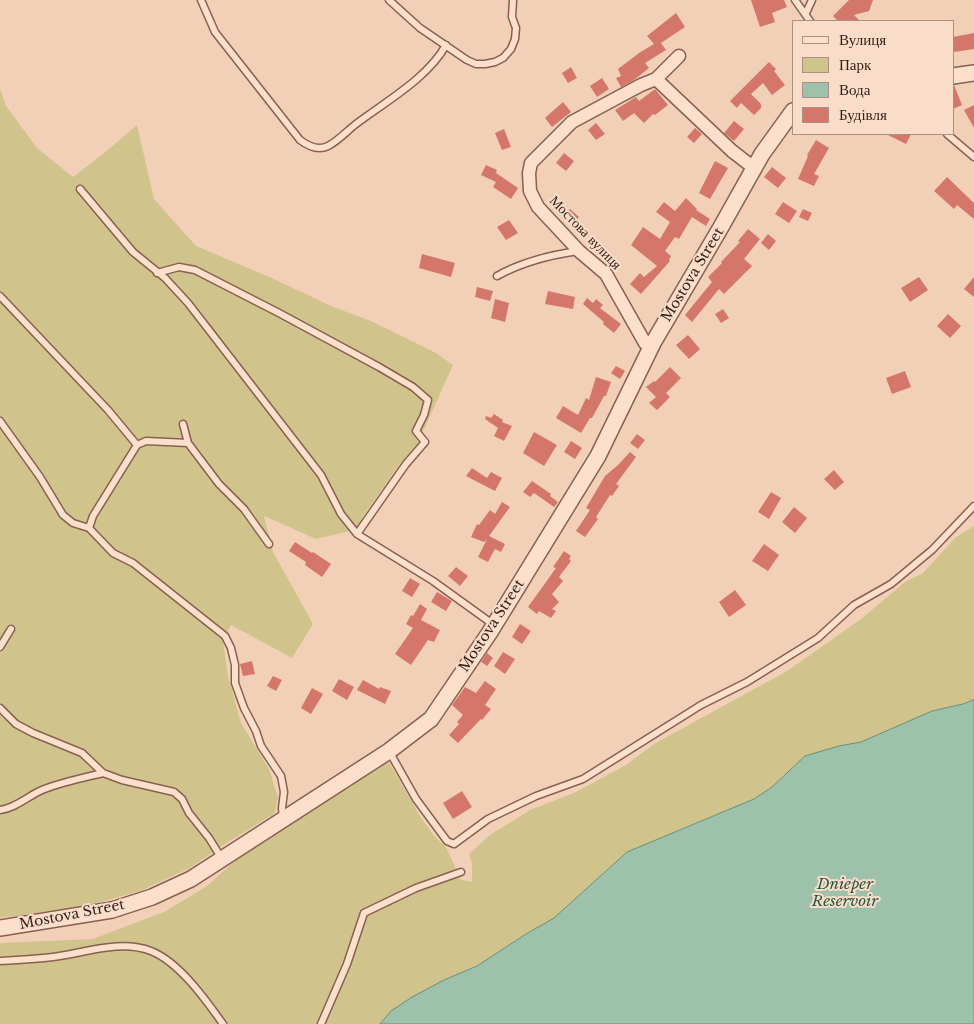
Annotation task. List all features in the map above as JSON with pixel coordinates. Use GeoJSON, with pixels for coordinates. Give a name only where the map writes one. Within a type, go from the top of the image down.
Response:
{"type":"FeatureCollection","features":[{"type":"Feature","properties":{"kind":"street","name":"Мостова вулиця"},"geometry":{"type":"LineString","coordinates":[[651,346],[646,343],[606,274],[580,251],[533,200],[529,173],[531,163],[572,122],[656,79],[679,56]]}},
{"type":"Feature","properties":{"kind":"street"},"geometry":{"type":"LineString","coordinates":[[954,76],[974,73]]}},
{"type":"Feature","properties":{"kind":"street"},"geometry":{"type":"LineString","coordinates":[[656,79],[732,151],[754,168]]}},
{"type":"Feature","properties":{"kind":"street","name":"Mostova Street"},"geometry":{"type":"LineString","coordinates":[[0,928],[112,910],[152,897],[191,879],[390,752],[431,718],[494,625],[598,456],[651,346],[754,168],[784,121],[792,112]]}},
{"type":"Feature","properties":{"kind":"lane"},"geometry":{"type":"LineString","coordinates":[[201,0],[215,32],[300,140],[313,148],[329,146],[430,67],[446,46]]}},
{"type":"Feature","properties":{"kind":"lane"},"geometry":{"type":"LineString","coordinates":[[389,0],[420,28],[467,60],[476,64],[495,62],[503,58],[511,50],[516,28],[512,17],[513,0]]}},
{"type":"Feature","properties":{"kind":"lane"},"geometry":{"type":"LineString","coordinates":[[796,0],[810,20]]}},
{"type":"Feature","properties":{"kind":"lane"},"geometry":{"type":"LineString","coordinates":[[806,13],[812,0]]}},
{"type":"Feature","properties":{"kind":"lane"},"geometry":{"type":"LineString","coordinates":[[948,135],[974,157]]}},
{"type":"Feature","properties":{"kind":"lane"},"geometry":{"type":"LineString","coordinates":[[80,190],[133,252],[165,278],[188,303],[321,475],[341,514],[357,534],[432,581],[494,625]]}},
{"type":"Feature","properties":{"kind":"lane"},"geometry":{"type":"LineString","coordinates":[[497,276],[529,262],[580,251]]}},
{"type":"Feature","properties":{"kind":"lane"},"geometry":{"type":"LineString","coordinates":[[157,273],[179,267],[195,270],[379,367],[413,387],[428,400],[424,415],[416,431],[425,442],[406,464],[357,534]]}},
{"type":"Feature","properties":{"kind":"lane"},"geometry":{"type":"LineString","coordinates":[[0,296],[108,410],[137,445]]}},
{"type":"Feature","properties":{"kind":"lane"},"geometry":{"type":"LineString","coordinates":[[0,421],[40,477],[63,515],[73,523],[89,528],[113,553],[133,563],[225,636],[231,648],[235,665],[235,683],[244,708],[256,731],[261,746],[273,762],[280,776],[284,792],[283,820]]}},
{"type":"Feature","properties":{"kind":"lane"},"geometry":{"type":"LineString","coordinates":[[182,424],[188,443],[220,484],[244,509],[269,544]]}},
{"type":"Feature","properties":{"kind":"lane"},"geometry":{"type":"LineString","coordinates":[[89,528],[92,516],[137,445],[146,441],[188,443]]}},
{"type":"Feature","properties":{"kind":"lane"},"geometry":{"type":"LineString","coordinates":[[390,752],[416,799],[447,841],[454,844],[488,820],[536,796],[583,779],[701,705],[747,682],[818,638],[854,605],[891,584],[932,550],[974,506]]}},
{"type":"Feature","properties":{"kind":"lane"},"geometry":{"type":"LineString","coordinates":[[0,647],[11,629]]}},
{"type":"Feature","properties":{"kind":"lane"},"geometry":{"type":"LineString","coordinates":[[0,708],[16,724],[82,753],[103,773],[122,780],[174,792],[182,799],[189,813],[209,838],[222,859]]}},
{"type":"Feature","properties":{"kind":"lane"},"geometry":{"type":"LineString","coordinates":[[0,810],[64,782],[103,773]]}},
{"type":"Feature","properties":{"kind":"lane"},"geometry":{"type":"LineString","coordinates":[[321,1024],[347,964],[364,913],[416,888],[461,872]]}},
{"type":"Feature","properties":{"kind":"lane"},"geometry":{"type":"LineString","coordinates":[[0,961],[54,957],[123,946],[139,947],[153,952],[170,962],[192,983],[223,1024]]}},
{"type":"Feature","properties":{"kind":"green space"},"geometry":{"type":"Polygon","coordinates":[[[0,89],[6,106],[37,148],[73,177],[137,125],[154,199],[196,246],[274,279],[331,306],[371,321],[436,353],[453,365],[418,443],[400,464],[363,516],[358,529],[316,539],[264,516],[273,552],[313,624],[292,658],[231,625],[223,641],[228,676],[241,723],[269,769],[278,797],[275,813],[190,868],[140,891],[87,906],[0,918],[0,89]]]}},
{"type":"Feature","properties":{"kind":"green space"},"geometry":{"type":"Polygon","coordinates":[[[974,526],[974,700],[932,711],[861,742],[805,756],[772,787],[754,799],[627,852],[554,918],[477,966],[444,980],[391,1011],[380,1024],[0,1024],[0,943],[93,939],[166,911],[207,886],[238,858],[259,843],[387,759],[421,818],[436,838],[446,847],[461,880],[472,882],[472,864],[469,854],[490,835],[530,810],[576,792],[626,765],[654,744],[787,671],[861,619],[905,582],[923,573],[956,537],[974,526]]]}},
{"type":"Feature","properties":{"kind":"water","name":"Dnieper Reservoir"},"geometry":{"type":"Polygon","coordinates":[[[974,700],[974,1024],[380,1024],[391,1011],[412,997],[444,980],[477,966],[554,918],[627,852],[754,799],[772,787],[805,756],[861,742],[932,711],[974,700]]]}},
{"type":"Feature","properties":{"kind":"building"},"geometry":{"type":"Polygon","coordinates":[[[751,0],[784,0],[787,7],[772,13],[775,22],[760,27],[751,0]]]}},
{"type":"Feature","properties":{"kind":"building"},"geometry":{"type":"Polygon","coordinates":[[[849,0],[873,0],[869,11],[854,15],[859,20],[837,20],[833,16],[849,0]]]}},
{"type":"Feature","properties":{"kind":"building"},"geometry":{"type":"Polygon","coordinates":[[[676,13],[685,27],[661,43],[666,50],[645,63],[649,68],[634,80],[621,87],[616,78],[621,76],[618,69],[654,44],[647,36],[676,13]]]}},
{"type":"Feature","properties":{"kind":"building"},"geometry":{"type":"Polygon","coordinates":[[[974,33],[974,49],[954,52],[954,37],[974,33]]]}},
{"type":"Feature","properties":{"kind":"building"},"geometry":{"type":"Polygon","coordinates":[[[769,62],[776,69],[774,71],[785,85],[772,95],[763,83],[751,94],[761,104],[761,108],[754,115],[741,103],[737,108],[730,101],[769,62]]]}},
{"type":"Feature","properties":{"kind":"building"},"geometry":{"type":"Polygon","coordinates":[[[571,67],[577,78],[568,83],[562,73],[571,67]]]}},
{"type":"Feature","properties":{"kind":"building"},"geometry":{"type":"Polygon","coordinates":[[[602,78],[609,89],[597,97],[590,86],[602,78]]]}},
{"type":"Feature","properties":{"kind":"building"},"geometry":{"type":"Polygon","coordinates":[[[954,85],[962,105],[954,109],[954,85]]]}},
{"type":"Feature","properties":{"kind":"building"},"geometry":{"type":"Polygon","coordinates":[[[655,89],[668,105],[655,115],[653,114],[644,123],[634,113],[623,121],[615,110],[636,97],[639,101],[655,89]]]}},
{"type":"Feature","properties":{"kind":"building"},"geometry":{"type":"Polygon","coordinates":[[[563,102],[571,112],[552,127],[545,118],[563,102]]]}},
{"type":"Feature","properties":{"kind":"building"},"geometry":{"type":"Polygon","coordinates":[[[974,105],[974,128],[964,110],[974,105]]]}},
{"type":"Feature","properties":{"kind":"building"},"geometry":{"type":"Polygon","coordinates":[[[734,121],[744,129],[734,141],[724,133],[734,121]]]}},
{"type":"Feature","properties":{"kind":"building"},"geometry":{"type":"Polygon","coordinates":[[[596,123],[605,134],[596,140],[588,130],[596,123]]]}},
{"type":"Feature","properties":{"kind":"building"},"geometry":{"type":"Polygon","coordinates":[[[695,128],[702,134],[694,143],[687,137],[695,128]]]}},
{"type":"Feature","properties":{"kind":"building"},"geometry":{"type":"Polygon","coordinates":[[[504,129],[511,147],[502,150],[495,133],[504,129]]]}},
{"type":"Feature","properties":{"kind":"building"},"geometry":{"type":"Polygon","coordinates":[[[888,135],[910,135],[906,144],[888,135]]]}},
{"type":"Feature","properties":{"kind":"building"},"geometry":{"type":"Polygon","coordinates":[[[816,140],[829,148],[814,174],[819,176],[814,186],[798,179],[807,155],[816,140]]]}},
{"type":"Feature","properties":{"kind":"building"},"geometry":{"type":"Polygon","coordinates":[[[564,153],[574,161],[566,171],[556,163],[564,153]]]}},
{"type":"Feature","properties":{"kind":"building"},"geometry":{"type":"Polygon","coordinates":[[[715,161],[728,168],[710,199],[699,193],[715,161]]]}},
{"type":"Feature","properties":{"kind":"building"},"geometry":{"type":"Polygon","coordinates":[[[486,165],[497,170],[496,173],[518,188],[511,199],[493,187],[496,182],[481,175],[486,165]]]}},
{"type":"Feature","properties":{"kind":"building"},"geometry":{"type":"Polygon","coordinates":[[[772,167],[786,178],[778,188],[764,177],[772,167]]]}},
{"type":"Feature","properties":{"kind":"building"},"geometry":{"type":"Polygon","coordinates":[[[947,177],[974,203],[974,219],[957,205],[954,209],[934,191],[947,177]]]}},
{"type":"Feature","properties":{"kind":"building"},"geometry":{"type":"Polygon","coordinates":[[[686,198],[696,210],[710,219],[706,226],[692,217],[679,239],[675,237],[665,251],[671,256],[670,261],[641,294],[630,284],[640,273],[644,277],[657,266],[631,245],[643,227],[660,239],[670,222],[656,212],[664,202],[675,211],[686,198]]]}},
{"type":"Feature","properties":{"kind":"building"},"geometry":{"type":"Polygon","coordinates":[[[783,202],[797,211],[789,223],[775,214],[783,202]]]}},
{"type":"Feature","properties":{"kind":"building"},"geometry":{"type":"Polygon","coordinates":[[[570,209],[579,217],[572,226],[562,218],[570,209]]]}},
{"type":"Feature","properties":{"kind":"building"},"geometry":{"type":"Polygon","coordinates":[[[803,209],[812,213],[808,221],[799,217],[803,209]]]}},
{"type":"Feature","properties":{"kind":"building"},"geometry":{"type":"Polygon","coordinates":[[[509,220],[518,233],[506,240],[497,227],[509,220]]]}},
{"type":"Feature","properties":{"kind":"building"},"geometry":{"type":"Polygon","coordinates":[[[748,229],[760,239],[744,259],[752,266],[724,294],[719,289],[692,322],[685,315],[712,282],[708,277],[740,242],[738,241],[748,229]]]}},
{"type":"Feature","properties":{"kind":"building"},"geometry":{"type":"Polygon","coordinates":[[[768,234],[776,241],[769,250],[761,243],[768,234]]]}},
{"type":"Feature","properties":{"kind":"building"},"geometry":{"type":"Polygon","coordinates":[[[422,254],[455,263],[451,277],[419,268],[422,254]]]}},
{"type":"Feature","properties":{"kind":"building"},"geometry":{"type":"Polygon","coordinates":[[[919,277],[928,290],[910,302],[901,288],[919,277]]]}},
{"type":"Feature","properties":{"kind":"building"},"geometry":{"type":"Polygon","coordinates":[[[974,277],[974,297],[964,289],[974,277]]]}},
{"type":"Feature","properties":{"kind":"building"},"geometry":{"type":"Polygon","coordinates":[[[477,287],[493,291],[490,301],[475,297],[477,287]]]}},
{"type":"Feature","properties":{"kind":"building"},"geometry":{"type":"Polygon","coordinates":[[[548,291],[575,297],[573,309],[545,304],[548,291]]]}},
{"type":"Feature","properties":{"kind":"building"},"geometry":{"type":"Polygon","coordinates":[[[587,298],[593,303],[596,299],[603,305],[600,308],[621,324],[614,333],[583,304],[587,298]]]}},
{"type":"Feature","properties":{"kind":"building"},"geometry":{"type":"Polygon","coordinates":[[[495,299],[509,303],[505,322],[491,318],[495,299]]]}},
{"type":"Feature","properties":{"kind":"building"},"geometry":{"type":"Polygon","coordinates":[[[723,309],[729,318],[721,323],[715,314],[723,309]]]}},
{"type":"Feature","properties":{"kind":"building"},"geometry":{"type":"Polygon","coordinates":[[[948,314],[961,326],[950,338],[937,326],[948,314]]]}},
{"type":"Feature","properties":{"kind":"building"},"geometry":{"type":"Polygon","coordinates":[[[688,335],[700,349],[689,359],[676,345],[688,335]]]}},
{"type":"Feature","properties":{"kind":"building"},"geometry":{"type":"Polygon","coordinates":[[[616,366],[625,371],[620,379],[611,373],[616,366]]]}},
{"type":"Feature","properties":{"kind":"building"},"geometry":{"type":"Polygon","coordinates":[[[670,367],[681,378],[666,393],[670,397],[657,410],[649,403],[656,397],[646,387],[655,382],[670,367]]]}},
{"type":"Feature","properties":{"kind":"building"},"geometry":{"type":"Polygon","coordinates":[[[905,371],[911,387],[892,394],[886,378],[905,371]]]}},
{"type":"Feature","properties":{"kind":"building"},"geometry":{"type":"Polygon","coordinates":[[[596,377],[611,382],[606,396],[604,396],[581,433],[556,418],[563,406],[578,415],[586,398],[589,400],[596,377]]]}},
{"type":"Feature","properties":{"kind":"building"},"geometry":{"type":"Polygon","coordinates":[[[494,414],[503,420],[502,422],[512,426],[504,441],[494,436],[498,428],[485,419],[486,416],[491,418],[494,414]]]}},
{"type":"Feature","properties":{"kind":"building"},"geometry":{"type":"Polygon","coordinates":[[[534,432],[557,445],[544,466],[523,453],[534,432]]]}},
{"type":"Feature","properties":{"kind":"building"},"geometry":{"type":"Polygon","coordinates":[[[637,434],[645,440],[638,449],[630,443],[637,434]]]}},
{"type":"Feature","properties":{"kind":"building"},"geometry":{"type":"Polygon","coordinates":[[[571,441],[582,448],[575,459],[564,452],[571,441]]]}},
{"type":"Feature","properties":{"kind":"building"},"geometry":{"type":"Polygon","coordinates":[[[630,452],[636,457],[616,484],[619,486],[612,496],[610,495],[596,517],[598,519],[585,537],[576,531],[590,510],[586,508],[605,476],[630,452]]]}},
{"type":"Feature","properties":{"kind":"building"},"geometry":{"type":"Polygon","coordinates":[[[472,468],[487,478],[491,472],[502,478],[495,491],[466,476],[472,468]]]}},
{"type":"Feature","properties":{"kind":"building"},"geometry":{"type":"Polygon","coordinates":[[[834,470],[844,482],[835,490],[824,479],[834,470]]]}},
{"type":"Feature","properties":{"kind":"building"},"geometry":{"type":"Polygon","coordinates":[[[532,481],[551,494],[550,496],[558,502],[554,507],[534,493],[530,497],[523,492],[532,481]]]}},
{"type":"Feature","properties":{"kind":"building"},"geometry":{"type":"Polygon","coordinates":[[[771,492],[781,498],[769,519],[758,512],[771,492]]]}},
{"type":"Feature","properties":{"kind":"building"},"geometry":{"type":"Polygon","coordinates":[[[502,502],[510,507],[489,536],[505,544],[501,552],[495,549],[488,562],[478,557],[487,539],[484,542],[471,537],[477,524],[479,525],[490,510],[495,514],[502,502]]]}},
{"type":"Feature","properties":{"kind":"building"},"geometry":{"type":"Polygon","coordinates":[[[794,507],[807,518],[795,533],[782,522],[794,507]]]}},
{"type":"Feature","properties":{"kind":"building"},"geometry":{"type":"Polygon","coordinates":[[[295,542],[331,564],[322,577],[305,565],[306,562],[289,551],[295,542]]]}},
{"type":"Feature","properties":{"kind":"building"},"geometry":{"type":"Polygon","coordinates":[[[764,544],[779,555],[768,571],[752,561],[764,544]]]}},
{"type":"Feature","properties":{"kind":"building"},"geometry":{"type":"Polygon","coordinates":[[[564,551],[571,556],[569,559],[571,561],[559,577],[563,581],[552,594],[559,602],[552,609],[556,611],[551,618],[539,611],[537,614],[528,607],[556,568],[553,567],[564,551]]]}},
{"type":"Feature","properties":{"kind":"building"},"geometry":{"type":"Polygon","coordinates":[[[456,567],[468,576],[460,586],[448,576],[456,567]]]}},
{"type":"Feature","properties":{"kind":"building"},"geometry":{"type":"Polygon","coordinates":[[[410,578],[420,584],[412,597],[402,591],[410,578]]]}},
{"type":"Feature","properties":{"kind":"building"},"geometry":{"type":"Polygon","coordinates":[[[735,590],[746,605],[729,617],[719,602],[735,590]]]}},
{"type":"Feature","properties":{"kind":"building"},"geometry":{"type":"Polygon","coordinates":[[[437,592],[452,601],[446,611],[431,602],[437,592]]]}},
{"type":"Feature","properties":{"kind":"building"},"geometry":{"type":"Polygon","coordinates":[[[420,604],[427,609],[421,620],[440,630],[434,642],[428,640],[411,665],[395,654],[413,628],[406,624],[420,604]]]}},
{"type":"Feature","properties":{"kind":"building"},"geometry":{"type":"Polygon","coordinates":[[[520,624],[531,631],[522,644],[512,637],[520,624]]]}},
{"type":"Feature","properties":{"kind":"building"},"geometry":{"type":"Polygon","coordinates":[[[503,652],[515,659],[505,674],[494,666],[503,652]]]}},
{"type":"Feature","properties":{"kind":"building"},"geometry":{"type":"Polygon","coordinates":[[[487,653],[493,658],[487,666],[481,662],[487,653]]]}},
{"type":"Feature","properties":{"kind":"building"},"geometry":{"type":"Polygon","coordinates":[[[252,661],[255,674],[243,676],[240,664],[252,661]]]}},
{"type":"Feature","properties":{"kind":"building"},"geometry":{"type":"Polygon","coordinates":[[[273,676],[282,680],[276,691],[267,686],[273,676]]]}},
{"type":"Feature","properties":{"kind":"building"},"geometry":{"type":"Polygon","coordinates":[[[339,679],[354,687],[347,700],[332,691],[339,679]]]}},
{"type":"Feature","properties":{"kind":"building"},"geometry":{"type":"Polygon","coordinates":[[[363,680],[379,689],[380,687],[391,691],[385,704],[357,690],[363,680]]]}},
{"type":"Feature","properties":{"kind":"building"},"geometry":{"type":"Polygon","coordinates":[[[485,681],[496,689],[485,705],[491,709],[458,743],[449,735],[459,724],[457,722],[463,715],[452,705],[465,687],[476,693],[485,681]]]}},
{"type":"Feature","properties":{"kind":"building"},"geometry":{"type":"Polygon","coordinates":[[[312,688],[323,694],[311,714],[301,708],[312,688]]]}},
{"type":"Feature","properties":{"kind":"building"},"geometry":{"type":"Polygon","coordinates":[[[462,791],[472,807],[453,819],[443,803],[462,791]]]}}]}
